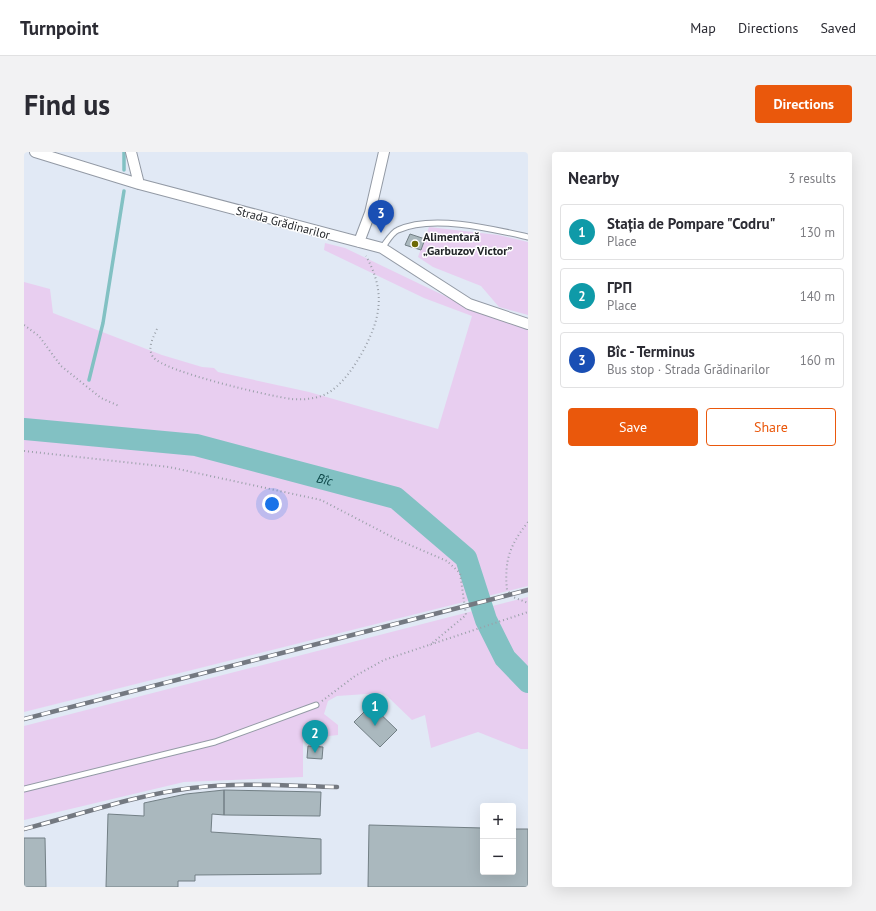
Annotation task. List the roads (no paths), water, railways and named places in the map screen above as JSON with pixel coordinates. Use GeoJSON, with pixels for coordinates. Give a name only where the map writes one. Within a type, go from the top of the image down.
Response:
{"type":"FeatureCollection","features":[{"type":"Feature","properties":{"kind":"street","name":"Strada Grădinarilor"},"geometry":{"type":"LineString","coordinates":[[35,152],[139,184],[382,248],[468,304],[528,324]]}},
{"type":"Feature","properties":{"kind":"street"},"geometry":{"type":"LineString","coordinates":[[131,152],[139,184]]}},
{"type":"Feature","properties":{"kind":"street"},"geometry":{"type":"LineString","coordinates":[[359,242],[370,213],[384,152]]}},
{"type":"Feature","properties":{"kind":"lane"},"geometry":{"type":"LineString","coordinates":[[382,248],[397,230],[420,224],[458,224],[481,226],[528,237]]}},
{"type":"Feature","properties":{"kind":"lane"},"geometry":{"type":"LineString","coordinates":[[24,789],[215,742],[316,705]]}},
{"type":"Feature","properties":{"kind":"waterway"},"geometry":{"type":"LineString","coordinates":[[124,152],[124,170]]}},
{"type":"Feature","properties":{"kind":"waterway"},"geometry":{"type":"LineString","coordinates":[[89,380],[103,323],[124,191]]}},
{"type":"Feature","properties":{"kind":"waterway","name":"Bîc"},"geometry":{"type":"LineString","coordinates":[[24,429],[196,445],[396,498],[466,558],[486,620],[505,658],[528,682]]}},
{"type":"Feature","properties":{"kind":"railway"},"geometry":{"type":"LineString","coordinates":[[24,719],[528,590]]}},
{"type":"Feature","properties":{"kind":"railway"},"geometry":{"type":"LineString","coordinates":[[24,829],[128,800],[192,788],[228,785],[337,787]]}},
{"type":"Feature","properties":{"kind":"place","name":"Bîc - Terminus"},"geometry":{"type":"Point","coordinates":[381,233]}},
{"type":"Feature","properties":{"kind":"place","name":"Alimentară „Garbuzov Victor”"},"geometry":{"type":"Point","coordinates":[415,244]}},
{"type":"Feature","properties":{"kind":"place","name":"Stația de Pompare \"Codru\""},"geometry":{"type":"Point","coordinates":[375,726]}},
{"type":"Feature","properties":{"kind":"place","name":"ГРП"},"geometry":{"type":"Point","coordinates":[315,753]}}]}
